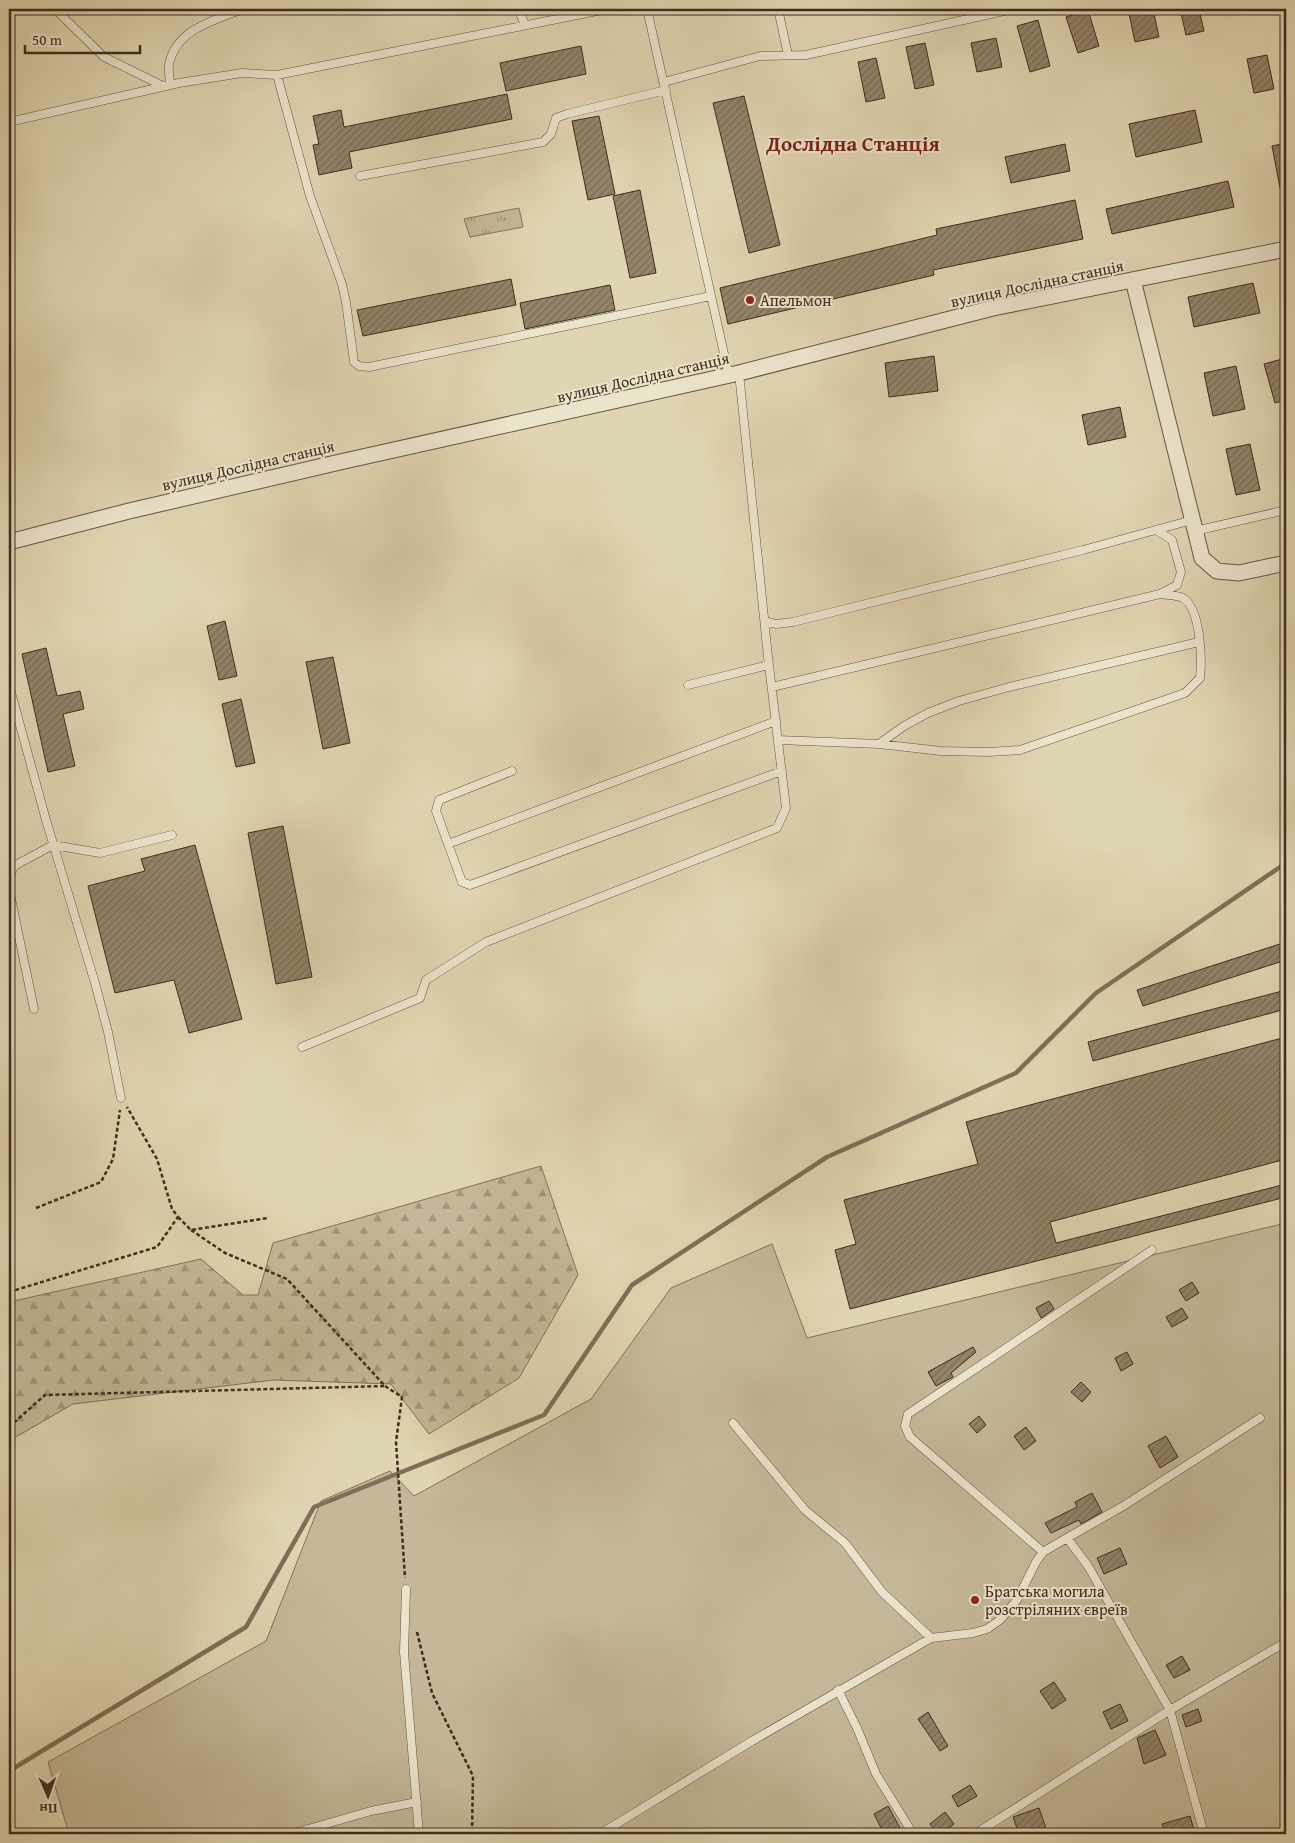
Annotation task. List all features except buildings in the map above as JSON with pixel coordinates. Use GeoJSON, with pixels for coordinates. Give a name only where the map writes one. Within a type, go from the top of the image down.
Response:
{"type":"FeatureCollection","features":[{"type":"Feature","properties":{"kind":"street","name":"вулиця Дослідна станція"},"geometry":{"type":"LineString","coordinates":[[9,542],[129,511],[340,462],[734,375],[993,308],[1286,249]]}},
{"type":"Feature","properties":{"kind":"street"},"geometry":{"type":"LineString","coordinates":[[1133,280],[1202,558],[1217,570],[1240,573],[1286,563]]}},
{"type":"Feature","properties":{"kind":"lane"},"geometry":{"type":"LineString","coordinates":[[55,9],[104,57],[167,85]]}},
{"type":"Feature","properties":{"kind":"lane"},"geometry":{"type":"LineString","coordinates":[[518,9],[525,25]]}},
{"type":"Feature","properties":{"kind":"lane"},"geometry":{"type":"LineString","coordinates":[[9,122],[167,85],[242,74],[277,75],[607,9]]}},
{"type":"Feature","properties":{"kind":"lane"},"geometry":{"type":"LineString","coordinates":[[302,1047],[420,998],[426,980],[486,942],[777,828],[786,808],[734,375],[711,296],[647,9]]}},
{"type":"Feature","properties":{"kind":"lane"},"geometry":{"type":"LineString","coordinates":[[778,9],[788,55]]}},
{"type":"Feature","properties":{"kind":"lane"},"geometry":{"type":"LineString","coordinates":[[360,176],[543,142],[551,134],[556,118],[760,56],[806,55],[1013,9]]}},
{"type":"Feature","properties":{"kind":"lane"},"geometry":{"type":"LineString","coordinates":[[1284,9],[1286,20]]}},
{"type":"Feature","properties":{"kind":"lane"},"geometry":{"type":"LineString","coordinates":[[167,85],[173,50],[188,32],[237,10]]}},
{"type":"Feature","properties":{"kind":"lane"},"geometry":{"type":"LineString","coordinates":[[277,75],[310,196],[342,284],[354,362],[359,366],[369,368],[711,296]]}},
{"type":"Feature","properties":{"kind":"lane"},"geometry":{"type":"LineString","coordinates":[[765,621],[776,624],[793,622],[1156,530],[1194,526],[1286,510]]}},
{"type":"Feature","properties":{"kind":"lane"},"geometry":{"type":"LineString","coordinates":[[772,687],[1160,594],[1177,585],[1181,572],[1172,540],[1156,530]]}},
{"type":"Feature","properties":{"kind":"lane"},"geometry":{"type":"LineString","coordinates":[[778,740],[879,744],[941,752],[1020,750],[1185,693],[1200,678],[1202,659],[1192,606],[1182,598],[1160,594]]}},
{"type":"Feature","properties":{"kind":"lane"},"geometry":{"type":"LineString","coordinates":[[879,744],[904,726],[928,713],[959,701],[1200,642]]}},
{"type":"Feature","properties":{"kind":"lane"},"geometry":{"type":"LineString","coordinates":[[688,685],[769,665]]}},
{"type":"Feature","properties":{"kind":"lane"},"geometry":{"type":"LineString","coordinates":[[9,685],[53,845],[98,991],[121,1098]]}},
{"type":"Feature","properties":{"kind":"lane"},"geometry":{"type":"LineString","coordinates":[[448,844],[776,722]]}},
{"type":"Feature","properties":{"kind":"lane"},"geometry":{"type":"LineString","coordinates":[[512,771],[439,800],[436,811],[462,882],[470,885],[782,771]]}},
{"type":"Feature","properties":{"kind":"lane"},"geometry":{"type":"LineString","coordinates":[[9,879],[14,866],[53,845],[100,853],[172,835]]}},
{"type":"Feature","properties":{"kind":"lane"},"geometry":{"type":"LineString","coordinates":[[9,890],[34,1009]]}},
{"type":"Feature","properties":{"kind":"lane"},"geometry":{"type":"LineString","coordinates":[[1043,1552],[910,1437],[905,1426],[908,1414],[1152,1250]]}},
{"type":"Feature","properties":{"kind":"lane"},"geometry":{"type":"LineString","coordinates":[[600,1834],[752,1740],[931,1638],[973,1633],[987,1628],[1000,1620],[1017,1600],[1043,1552],[1125,1504],[1260,1418]]}},
{"type":"Feature","properties":{"kind":"lane"},"geometry":{"type":"LineString","coordinates":[[733,1423],[806,1510],[846,1543],[882,1592],[931,1638]]}},
{"type":"Feature","properties":{"kind":"lane"},"geometry":{"type":"LineString","coordinates":[[1067,1538],[1088,1566],[1170,1710],[1204,1834]]}},
{"type":"Feature","properties":{"kind":"lane"},"geometry":{"type":"LineString","coordinates":[[406,1589],[404,1652],[419,1834]]}},
{"type":"Feature","properties":{"kind":"lane"},"geometry":{"type":"LineString","coordinates":[[975,1834],[1170,1710],[1286,1642]]}},
{"type":"Feature","properties":{"kind":"lane"},"geometry":{"type":"LineString","coordinates":[[838,1690],[857,1728],[876,1774],[913,1834]]}},
{"type":"Feature","properties":{"kind":"lane"},"geometry":{"type":"LineString","coordinates":[[291,1834],[371,1811],[417,1802]]}},
{"type":"Feature","properties":{"kind":"path"},"geometry":{"type":"LineString","coordinates":[[36,1208],[101,1182],[113,1159],[121,1098]]}},
{"type":"Feature","properties":{"kind":"path"},"geometry":{"type":"LineString","coordinates":[[121,1098],[157,1159],[172,1209],[178,1217],[191,1230],[225,1253],[287,1279],[385,1386],[402,1397],[396,1442],[406,1589]]}},
{"type":"Feature","properties":{"kind":"path"},"geometry":{"type":"LineString","coordinates":[[9,1292],[157,1247],[178,1217]]}},
{"type":"Feature","properties":{"kind":"path"},"geometry":{"type":"LineString","coordinates":[[191,1230],[268,1218]]}},
{"type":"Feature","properties":{"kind":"path"},"geometry":{"type":"LineString","coordinates":[[9,1427],[45,1396],[385,1386]]}},
{"type":"Feature","properties":{"kind":"path"},"geometry":{"type":"LineString","coordinates":[[416,1627],[432,1693],[473,1776],[472,1834]]}},
{"type":"Feature","properties":{"kind":"green space"},"geometry":{"type":"Polygon","coordinates":[[[519,208],[523,227],[470,237],[464,219],[519,208]]]}},
{"type":"Feature","properties":{"kind":"green space"},"geometry":{"type":"Polygon","coordinates":[[[541,1166],[578,1275],[519,1378],[429,1434],[391,1384],[274,1380],[73,1404],[9,1441],[9,1302],[201,1259],[243,1295],[258,1295],[273,1243],[541,1166]]]}},
{"type":"Feature","properties":{"kind":"green space"},"geometry":{"type":"Polygon","coordinates":[[[1286,1223],[1286,1834],[69,1834],[48,1762],[266,1641],[321,1501],[390,1471],[414,1496],[591,1399],[671,1288],[772,1244],[807,1338],[1286,1223]]]}},
{"type":"Feature","properties":{"kind":"waterway"},"geometry":{"type":"LineString","coordinates":[[9,1771],[246,1627],[314,1507],[544,1415],[632,1285],[827,1157],[1016,1073],[1096,993],[1286,863]]}},
{"type":"Feature","properties":{"kind":"place","name":"Апельмон"},"geometry":{"type":"Point","coordinates":[750,300]}},
{"type":"Feature","properties":{"kind":"place","name":"Братська могила розстріляних євреїв"},"geometry":{"type":"Point","coordinates":[975,1600]}},
{"type":"Feature","properties":{"kind":"district","name":"Дослідна Станція"},"geometry":{"type":"Point","coordinates":[853,144]}}]}
